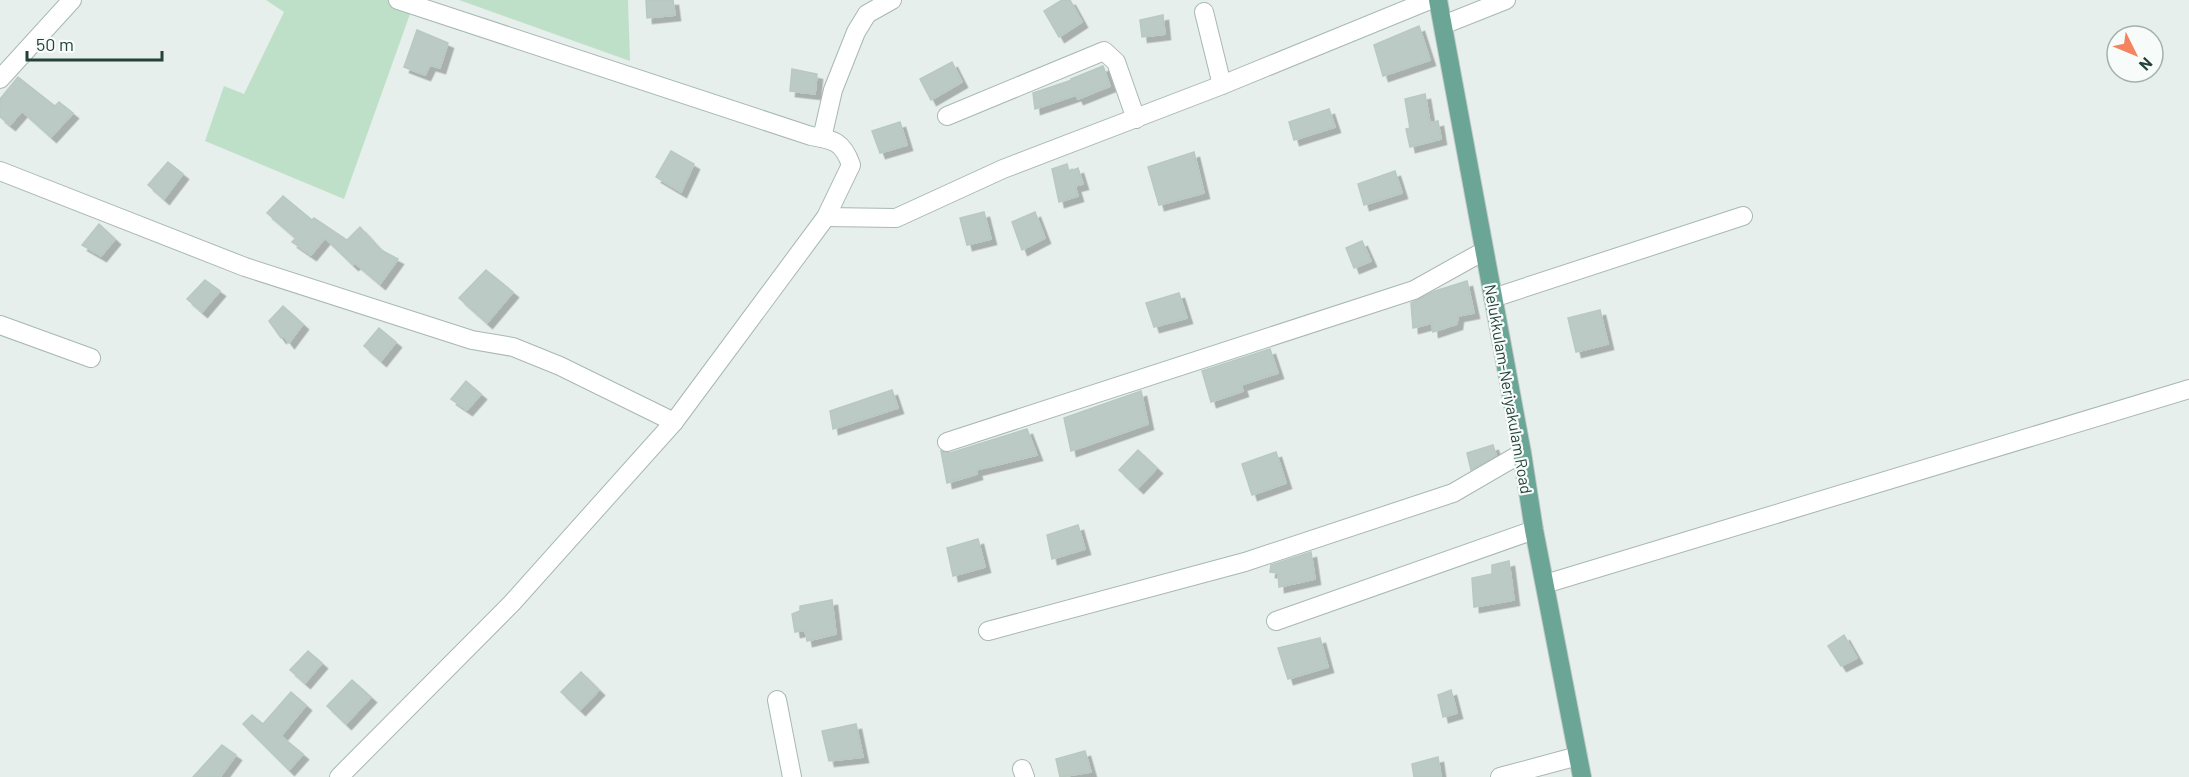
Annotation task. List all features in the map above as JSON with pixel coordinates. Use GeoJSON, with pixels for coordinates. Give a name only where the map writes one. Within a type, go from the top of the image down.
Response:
{"type":"FeatureCollection","features":[{"type":"Feature","properties":{"kind":"main road","name":"Nelukkulam-Neriyakulam Road"},"geometry":{"type":"LineString","coordinates":[[1438,0],[1522,453],[1534,530],[1582,777]]}},
{"type":"Feature","properties":{"kind":"street"},"geometry":{"type":"LineString","coordinates":[[0,80],[72,0]]}},
{"type":"Feature","properties":{"kind":"street"},"geometry":{"type":"LineString","coordinates":[[339,777],[512,603],[674,422],[826,217],[851,165],[843,147],[837,142],[398,0]]}},
{"type":"Feature","properties":{"kind":"street"},"geometry":{"type":"LineString","coordinates":[[822,138],[833,90],[856,32],[867,14],[892,0]]}},
{"type":"Feature","properties":{"kind":"street"},"geometry":{"type":"LineString","coordinates":[[826,217],[896,218],[1003,169],[1222,86],[1431,0]]}},
{"type":"Feature","properties":{"kind":"street"},"geometry":{"type":"LineString","coordinates":[[1443,25],[1506,0]]}},
{"type":"Feature","properties":{"kind":"street"},"geometry":{"type":"LineString","coordinates":[[1204,12],[1222,86]]}},
{"type":"Feature","properties":{"kind":"street"},"geometry":{"type":"LineString","coordinates":[[947,116],[1104,51],[1116,62],[1136,118]]}},
{"type":"Feature","properties":{"kind":"street"},"geometry":{"type":"LineString","coordinates":[[0,171],[245,267],[472,340],[513,346],[560,366],[674,422]]}},
{"type":"Feature","properties":{"kind":"street"},"geometry":{"type":"LineString","coordinates":[[1493,298],[1743,216]]}},
{"type":"Feature","properties":{"kind":"street"},"geometry":{"type":"LineString","coordinates":[[947,442],[1414,290],[1484,251]]}},
{"type":"Feature","properties":{"kind":"street"},"geometry":{"type":"LineString","coordinates":[[0,325],[91,358]]}},
{"type":"Feature","properties":{"kind":"street"},"geometry":{"type":"LineString","coordinates":[[1545,584],[2189,389]]}},
{"type":"Feature","properties":{"kind":"street"},"geometry":{"type":"LineString","coordinates":[[988,631],[1245,562],[1399,512],[1453,493],[1522,453]]}},
{"type":"Feature","properties":{"kind":"street"},"geometry":{"type":"LineString","coordinates":[[1276,621],[1534,530]]}},
{"type":"Feature","properties":{"kind":"street"},"geometry":{"type":"LineString","coordinates":[[777,700],[792,777]]}},
{"type":"Feature","properties":{"kind":"street"},"geometry":{"type":"LineString","coordinates":[[1500,777],[1578,756]]}},
{"type":"Feature","properties":{"kind":"green space"},"geometry":{"type":"Polygon","coordinates":[[[266,0],[415,0],[344,199],[205,141],[224,86],[244,94],[284,12],[266,0]]]}},
{"type":"Feature","properties":{"kind":"green space"},"geometry":{"type":"Polygon","coordinates":[[[459,0],[628,0],[630,61],[459,0]]]}},
{"type":"Feature","properties":{"kind":"building"},"geometry":{"type":"Polygon","coordinates":[[[646,0],[673,0],[675,15],[647,18],[646,0]]]}},
{"type":"Feature","properties":{"kind":"building"},"geometry":{"type":"Polygon","coordinates":[[[1062,0],[1070,0],[1082,22],[1059,37],[1044,11],[1062,0]]]}},
{"type":"Feature","properties":{"kind":"building"},"geometry":{"type":"Polygon","coordinates":[[[1163,15],[1165,34],[1142,37],[1140,20],[1163,15]]]}},
{"type":"Feature","properties":{"kind":"building"},"geometry":{"type":"Polygon","coordinates":[[[1419,26],[1430,60],[1383,76],[1374,45],[1419,26]]]}},
{"type":"Feature","properties":{"kind":"building"},"geometry":{"type":"Polygon","coordinates":[[[417,30],[448,43],[440,68],[430,65],[425,75],[404,67],[417,30]]]}},
{"type":"Feature","properties":{"kind":"building"},"geometry":{"type":"Polygon","coordinates":[[[952,62],[962,82],[931,100],[920,79],[952,62]]]}},
{"type":"Feature","properties":{"kind":"building"},"geometry":{"type":"Polygon","coordinates":[[[1103,66],[1110,86],[1078,99],[1076,95],[1035,109],[1033,93],[1072,80],[1103,66]]]}},
{"type":"Feature","properties":{"kind":"building"},"geometry":{"type":"Polygon","coordinates":[[[792,69],[817,74],[815,94],[790,91],[792,69]]]}},
{"type":"Feature","properties":{"kind":"building"},"geometry":{"type":"Polygon","coordinates":[[[18,77],[55,106],[59,102],[73,113],[51,137],[22,111],[10,125],[0,117],[0,99],[18,77]]]}},
{"type":"Feature","properties":{"kind":"building"},"geometry":{"type":"Polygon","coordinates":[[[1425,94],[1430,123],[1438,121],[1441,139],[1410,147],[1406,129],[1410,128],[1405,99],[1425,94]]]}},
{"type":"Feature","properties":{"kind":"building"},"geometry":{"type":"Polygon","coordinates":[[[1329,109],[1335,127],[1294,140],[1289,122],[1329,109]]]}},
{"type":"Feature","properties":{"kind":"building"},"geometry":{"type":"Polygon","coordinates":[[[900,122],[907,145],[880,153],[872,131],[900,122]]]}},
{"type":"Feature","properties":{"kind":"building"},"geometry":{"type":"Polygon","coordinates":[[[671,151],[694,164],[681,192],[656,177],[671,151]]]}},
{"type":"Feature","properties":{"kind":"building"},"geometry":{"type":"Polygon","coordinates":[[[1194,152],[1204,193],[1159,205],[1148,167],[1194,152]]]}},
{"type":"Feature","properties":{"kind":"building"},"geometry":{"type":"Polygon","coordinates":[[[168,162],[183,174],[164,199],[148,185],[168,162]]]}},
{"type":"Feature","properties":{"kind":"building"},"geometry":{"type":"Polygon","coordinates":[[[1067,164],[1069,172],[1078,168],[1083,184],[1075,186],[1078,196],[1059,202],[1052,169],[1067,164]]]}},
{"type":"Feature","properties":{"kind":"building"},"geometry":{"type":"Polygon","coordinates":[[[1395,171],[1402,193],[1364,205],[1358,184],[1395,171]]]}},
{"type":"Feature","properties":{"kind":"building"},"geometry":{"type":"Polygon","coordinates":[[[283,196],[312,220],[314,218],[347,240],[360,227],[381,250],[398,259],[380,284],[355,263],[353,265],[325,238],[311,255],[292,242],[296,238],[267,213],[283,196]]]}},
{"type":"Feature","properties":{"kind":"building"},"geometry":{"type":"Polygon","coordinates":[[[984,212],[991,239],[967,245],[960,218],[984,212]]]}},
{"type":"Feature","properties":{"kind":"building"},"geometry":{"type":"Polygon","coordinates":[[[1035,212],[1045,238],[1022,250],[1012,222],[1035,212]]]}},
{"type":"Feature","properties":{"kind":"building"},"geometry":{"type":"Polygon","coordinates":[[[99,224],[115,239],[101,256],[82,245],[99,224]]]}},
{"type":"Feature","properties":{"kind":"building"},"geometry":{"type":"Polygon","coordinates":[[[1362,241],[1371,261],[1354,268],[1346,248],[1362,241]]]}},
{"type":"Feature","properties":{"kind":"building"},"geometry":{"type":"Polygon","coordinates":[[[486,270],[513,292],[487,323],[459,298],[486,270]]]}},
{"type":"Feature","properties":{"kind":"building"},"geometry":{"type":"Polygon","coordinates":[[[205,280],[220,291],[202,312],[187,299],[205,280]]]}},
{"type":"Feature","properties":{"kind":"building"},"geometry":{"type":"Polygon","coordinates":[[[1467,281],[1474,313],[1458,316],[1457,324],[1433,332],[1432,323],[1413,328],[1411,303],[1435,291],[1467,281]]]}},
{"type":"Feature","properties":{"kind":"building"},"geometry":{"type":"Polygon","coordinates":[[[1179,293],[1187,318],[1154,327],[1146,303],[1179,293]]]}},
{"type":"Feature","properties":{"kind":"building"},"geometry":{"type":"Polygon","coordinates":[[[283,306],[303,324],[289,343],[283,335],[281,338],[269,321],[283,306]]]}},
{"type":"Feature","properties":{"kind":"building"},"geometry":{"type":"Polygon","coordinates":[[[1600,310],[1608,344],[1576,352],[1568,318],[1600,310]]]}},
{"type":"Feature","properties":{"kind":"building"},"geometry":{"type":"Polygon","coordinates":[[[379,328],[396,342],[381,361],[364,346],[379,328]]]}},
{"type":"Feature","properties":{"kind":"building"},"geometry":{"type":"Polygon","coordinates":[[[1270,349],[1278,373],[1241,385],[1243,391],[1211,402],[1202,371],[1270,349]]]}},
{"type":"Feature","properties":{"kind":"building"},"geometry":{"type":"Polygon","coordinates":[[[466,381],[481,394],[467,410],[451,399],[466,381]]]}},
{"type":"Feature","properties":{"kind":"building"},"geometry":{"type":"Polygon","coordinates":[[[892,390],[898,408],[833,429],[830,411],[892,390]]]}},
{"type":"Feature","properties":{"kind":"building"},"geometry":{"type":"Polygon","coordinates":[[[1141,391],[1148,424],[1071,451],[1064,418],[1141,391]]]}},
{"type":"Feature","properties":{"kind":"building"},"geometry":{"type":"Polygon","coordinates":[[[1027,429],[1037,455],[976,470],[977,474],[947,483],[941,451],[950,453],[1027,429]]]}},
{"type":"Feature","properties":{"kind":"building"},"geometry":{"type":"Polygon","coordinates":[[[1493,445],[1496,455],[1471,470],[1467,453],[1493,445]]]}},
{"type":"Feature","properties":{"kind":"building"},"geometry":{"type":"Polygon","coordinates":[[[1138,450],[1157,468],[1138,488],[1119,470],[1138,450]]]}},
{"type":"Feature","properties":{"kind":"building"},"geometry":{"type":"Polygon","coordinates":[[[1276,452],[1286,483],[1252,495],[1242,464],[1276,452]]]}},
{"type":"Feature","properties":{"kind":"building"},"geometry":{"type":"Polygon","coordinates":[[[1078,525],[1085,549],[1052,559],[1047,535],[1078,525]]]}},
{"type":"Feature","properties":{"kind":"building"},"geometry":{"type":"Polygon","coordinates":[[[978,539],[985,567],[953,576],[947,548],[978,539]]]}},
{"type":"Feature","properties":{"kind":"building"},"geometry":{"type":"Polygon","coordinates":[[[1311,552],[1315,579],[1279,587],[1278,573],[1270,572],[1271,565],[1311,552]]]}},
{"type":"Feature","properties":{"kind":"building"},"geometry":{"type":"Polygon","coordinates":[[[1509,561],[1514,600],[1474,607],[1472,578],[1492,574],[1492,565],[1509,561]]]}},
{"type":"Feature","properties":{"kind":"building"},"geometry":{"type":"Polygon","coordinates":[[[832,600],[836,634],[807,641],[805,630],[795,632],[792,614],[800,611],[800,606],[832,600]]]}},
{"type":"Feature","properties":{"kind":"building"},"geometry":{"type":"Polygon","coordinates":[[[1844,635],[1857,658],[1841,666],[1828,646],[1844,635]]]}},
{"type":"Feature","properties":{"kind":"building"},"geometry":{"type":"Polygon","coordinates":[[[1320,638],[1328,667],[1288,679],[1278,648],[1320,638]]]}},
{"type":"Feature","properties":{"kind":"building"},"geometry":{"type":"Polygon","coordinates":[[[308,651],[322,663],[305,683],[290,670],[308,651]]]}},
{"type":"Feature","properties":{"kind":"building"},"geometry":{"type":"Polygon","coordinates":[[[581,672],[599,690],[580,710],[561,692],[581,672]]]}},
{"type":"Feature","properties":{"kind":"building"},"geometry":{"type":"Polygon","coordinates":[[[352,680],[371,697],[346,724],[327,706],[352,680]]]}},
{"type":"Feature","properties":{"kind":"building"},"geometry":{"type":"Polygon","coordinates":[[[1451,690],[1457,713],[1443,717],[1438,695],[1451,690]]]}},
{"type":"Feature","properties":{"kind":"building"},"geometry":{"type":"Polygon","coordinates":[[[291,692],[306,705],[281,736],[303,754],[289,770],[243,724],[252,715],[263,724],[291,692]]]}},
{"type":"Feature","properties":{"kind":"building"},"geometry":{"type":"Polygon","coordinates":[[[856,724],[863,757],[829,761],[822,731],[856,724]]]}},
{"type":"Feature","properties":{"kind":"building"},"geometry":{"type":"Polygon","coordinates":[[[222,745],[236,755],[220,777],[193,777],[222,745]]]}},
{"type":"Feature","properties":{"kind":"building"},"geometry":{"type":"Polygon","coordinates":[[[1085,751],[1091,772],[1060,777],[1056,759],[1085,751]]]}},
{"type":"Feature","properties":{"kind":"building"},"geometry":{"type":"Polygon","coordinates":[[[1438,757],[1441,777],[1414,777],[1412,764],[1438,757]]]}}]}
